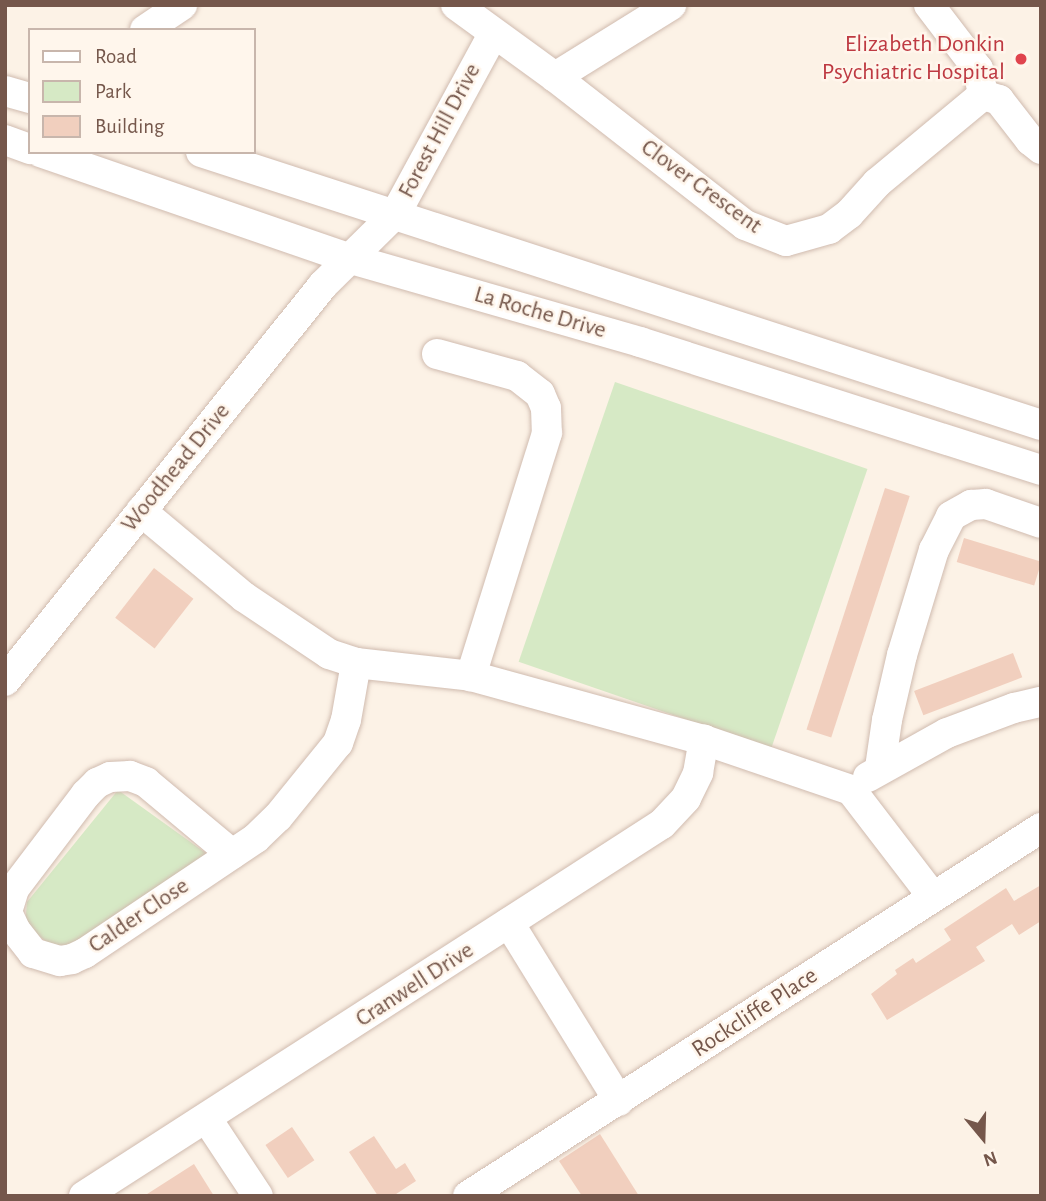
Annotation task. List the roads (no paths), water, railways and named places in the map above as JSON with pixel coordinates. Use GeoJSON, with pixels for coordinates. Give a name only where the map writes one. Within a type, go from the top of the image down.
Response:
{"type":"FeatureCollection","features":[{"type":"Feature","properties":{"kind":"street"},"geometry":{"type":"LineString","coordinates":[[148,28],[182,5]]}},
{"type":"Feature","properties":{"kind":"street","name":"Forest Hill Drive"},"geometry":{"type":"LineString","coordinates":[[351,259],[396,214],[493,34],[456,5]]}},
{"type":"Feature","properties":{"kind":"street"},"geometry":{"type":"LineString","coordinates":[[555,77],[671,5]]}},
{"type":"Feature","properties":{"kind":"street"},"geometry":{"type":"LineString","coordinates":[[929,5],[978,69],[983,95],[999,100],[1030,140],[1041,149]]}},
{"type":"Feature","properties":{"kind":"street","name":"Clover Crescent"},"geometry":{"type":"LineString","coordinates":[[493,34],[555,77],[745,225],[786,241],[829,229],[849,214],[877,183],[983,95]]}},
{"type":"Feature","properties":{"kind":"street"},"geometry":{"type":"LineString","coordinates":[[5,90],[28,97]]}},
{"type":"Feature","properties":{"kind":"street"},"geometry":{"type":"LineString","coordinates":[[5,140],[28,148]]}},
{"type":"Feature","properties":{"kind":"street","name":"La Roche Drive"},"geometry":{"type":"LineString","coordinates":[[46,154],[351,259],[640,342],[1041,470]]}},
{"type":"Feature","properties":{"kind":"street","name":"La Roche Drive"},"geometry":{"type":"LineString","coordinates":[[207,154],[1041,425]]}},
{"type":"Feature","properties":{"kind":"street","name":"Woodhead Drive"},"geometry":{"type":"LineString","coordinates":[[5,681],[323,285],[351,259]]}},
{"type":"Feature","properties":{"kind":"street"},"geometry":{"type":"LineString","coordinates":[[437,354],[517,376],[540,394],[546,408],[547,433],[471,676]]}},
{"type":"Feature","properties":{"kind":"street"},"geometry":{"type":"LineString","coordinates":[[880,768],[887,720],[902,655],[934,550],[951,516],[960,508],[985,504],[1041,523]]}},
{"type":"Feature","properties":{"kind":"street"},"geometry":{"type":"LineString","coordinates":[[141,511],[244,597],[304,641],[329,654],[356,663],[471,676],[704,740],[851,790],[933,897]]}},
{"type":"Feature","properties":{"kind":"street","name":"Calder Close"},"geometry":{"type":"LineString","coordinates":[[232,854],[146,782],[130,776],[110,777],[97,783],[86,794],[14,889],[7,912],[33,953],[60,961],[72,959],[232,854],[278,817],[338,743],[346,720],[356,663]]}},
{"type":"Feature","properties":{"kind":"street"},"geometry":{"type":"LineString","coordinates":[[851,790],[880,768],[947,733],[1014,708],[1041,702]]}},
{"type":"Feature","properties":{"kind":"street","name":"Cranwell Drive"},"geometry":{"type":"LineString","coordinates":[[85,1196],[676,812],[698,773],[704,740]]}},
{"type":"Feature","properties":{"kind":"street","name":"Rockcliffe Place"},"geometry":{"type":"LineString","coordinates":[[468,1196],[1041,828]]}},
{"type":"Feature","properties":{"kind":"street"},"geometry":{"type":"LineString","coordinates":[[509,923],[619,1101]]}},
{"type":"Feature","properties":{"kind":"street"},"geometry":{"type":"LineString","coordinates":[[207,1119],[258,1196]]}},
{"type":"Feature","properties":{"kind":"place","name":"Elizabeth Donkin Psychiatric Hospital"},"geometry":{"type":"Point","coordinates":[1021,59]}}]}
